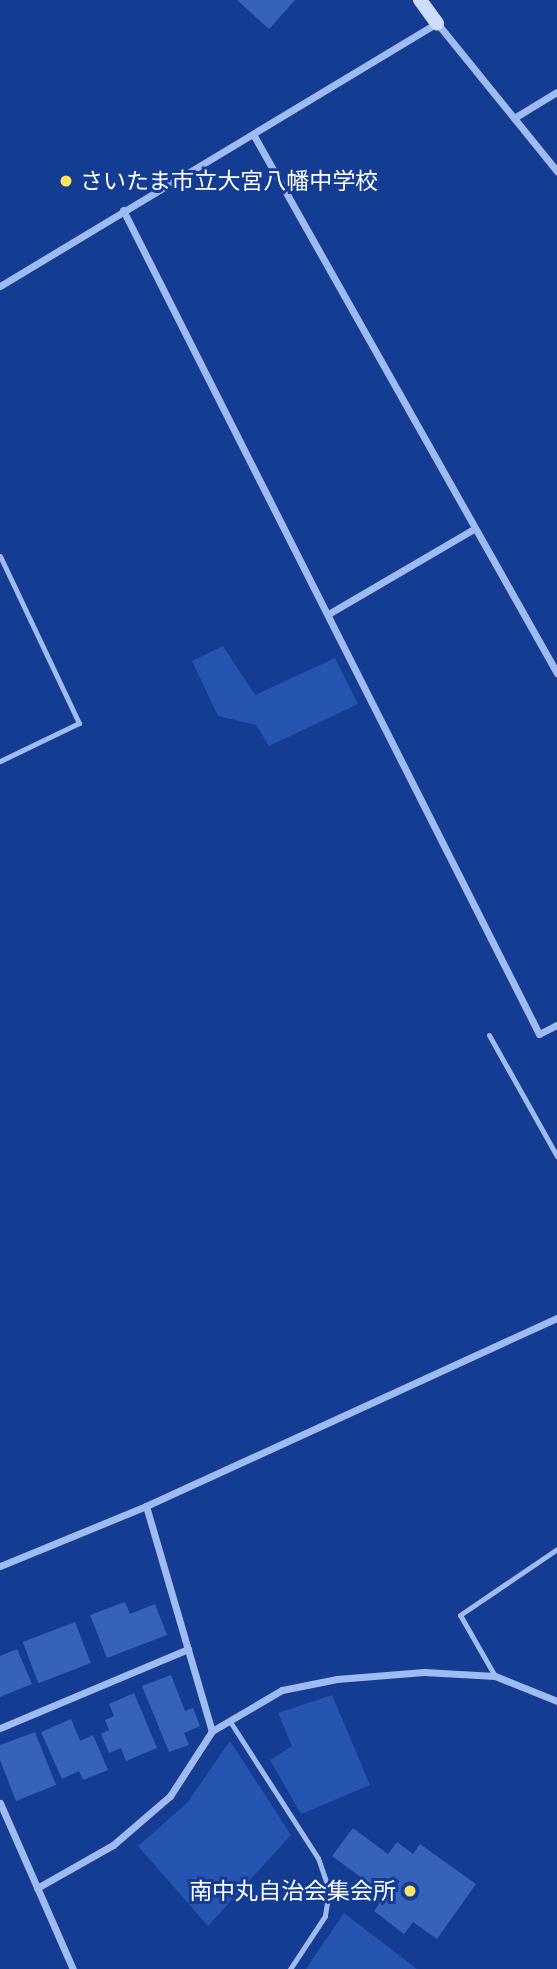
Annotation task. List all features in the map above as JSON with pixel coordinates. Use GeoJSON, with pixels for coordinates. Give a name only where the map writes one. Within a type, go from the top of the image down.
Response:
{"type":"FeatureCollection","features":[{"type":"Feature","properties":{"kind":"street"},"geometry":{"type":"LineString","coordinates":[[419,0],[557,171]]}},
{"type":"Feature","properties":{"kind":"street"},"geometry":{"type":"LineString","coordinates":[[0,286],[123,209],[437,23]]}},
{"type":"Feature","properties":{"kind":"street"},"geometry":{"type":"LineString","coordinates":[[514,118],[557,92]]}},
{"type":"Feature","properties":{"kind":"street"},"geometry":{"type":"LineString","coordinates":[[253,134],[557,673]]}},
{"type":"Feature","properties":{"kind":"street"},"geometry":{"type":"LineString","coordinates":[[123,209],[330,613],[538,1034],[557,1025]]}},
{"type":"Feature","properties":{"kind":"street"},"geometry":{"type":"LineString","coordinates":[[330,613],[474,529]]}},
{"type":"Feature","properties":{"kind":"street"},"geometry":{"type":"LineString","coordinates":[[0,1566],[146,1506],[556,1319]]}},
{"type":"Feature","properties":{"kind":"street"},"geometry":{"type":"LineString","coordinates":[[146,1506],[212,1731]]}},
{"type":"Feature","properties":{"kind":"street"},"geometry":{"type":"LineString","coordinates":[[0,1728],[188,1648]]}},
{"type":"Feature","properties":{"kind":"street"},"geometry":{"type":"LineString","coordinates":[[37,1888],[113,1845],[170,1796],[212,1731],[282,1690],[337,1679],[424,1672],[495,1676],[557,1701]]}},
{"type":"Feature","properties":{"kind":"street"},"geometry":{"type":"LineString","coordinates":[[0,1803],[73,1969]]}},
{"type":"Feature","properties":{"kind":"lane"},"geometry":{"type":"LineString","coordinates":[[0,556],[79,723],[0,761]]}},
{"type":"Feature","properties":{"kind":"lane"},"geometry":{"type":"LineString","coordinates":[[489,1035],[557,1156]]}},
{"type":"Feature","properties":{"kind":"lane"},"geometry":{"type":"LineString","coordinates":[[495,1676],[460,1615],[557,1549]]}},
{"type":"Feature","properties":{"kind":"lane"},"geometry":{"type":"LineString","coordinates":[[229,1720],[318,1858],[329,1890],[325,1916],[290,1969]]}},
{"type":"Feature","properties":{"kind":"shaded area"},"geometry":{"type":"Polygon","coordinates":[[[223,646],[255,695],[335,658],[358,704],[269,746],[256,725],[218,716],[192,661],[223,646]]]}},
{"type":"Feature","properties":{"kind":"shaded area"},"geometry":{"type":"Polygon","coordinates":[[[332,1695],[370,1785],[301,1814],[270,1760],[292,1746],[278,1713],[332,1695]]]}},
{"type":"Feature","properties":{"kind":"shaded area"},"geometry":{"type":"Polygon","coordinates":[[[230,1741],[291,1835],[208,1926],[138,1846],[187,1803],[230,1741]]]}},
{"type":"Feature","properties":{"kind":"shaded area"},"geometry":{"type":"Polygon","coordinates":[[[344,1913],[417,1969],[306,1969],[344,1913]]]}},
{"type":"Feature","properties":{"kind":"building"},"geometry":{"type":"Polygon","coordinates":[[[237,0],[295,0],[269,29],[237,0]]]}},
{"type":"Feature","properties":{"kind":"building"},"geometry":{"type":"Polygon","coordinates":[[[125,1602],[130,1614],[155,1604],[167,1635],[107,1658],[90,1615],[125,1602]]]}},
{"type":"Feature","properties":{"kind":"building"},"geometry":{"type":"Polygon","coordinates":[[[75,1622],[91,1663],[38,1683],[23,1642],[75,1622]]]}},
{"type":"Feature","properties":{"kind":"building"},"geometry":{"type":"Polygon","coordinates":[[[17,1649],[32,1684],[0,1697],[0,1656],[17,1649]]]}},
{"type":"Feature","properties":{"kind":"building"},"geometry":{"type":"Polygon","coordinates":[[[171,1675],[185,1711],[193,1708],[200,1726],[184,1733],[189,1745],[169,1752],[142,1686],[171,1675]]]}},
{"type":"Feature","properties":{"kind":"building"},"geometry":{"type":"Polygon","coordinates":[[[134,1693],[157,1748],[126,1761],[121,1748],[109,1753],[101,1734],[109,1730],[105,1720],[114,1716],[109,1704],[134,1693]]]}},
{"type":"Feature","properties":{"kind":"building"},"geometry":{"type":"Polygon","coordinates":[[[71,1719],[80,1741],[93,1735],[108,1770],[83,1780],[79,1771],[62,1779],[41,1732],[71,1719]]]}},
{"type":"Feature","properties":{"kind":"building"},"geometry":{"type":"Polygon","coordinates":[[[35,1732],[56,1785],[16,1801],[0,1760],[0,1745],[35,1732]]]}},
{"type":"Feature","properties":{"kind":"building"},"geometry":{"type":"Polygon","coordinates":[[[353,1828],[388,1854],[397,1842],[413,1854],[420,1844],[476,1884],[437,1939],[413,1922],[404,1934],[374,1911],[385,1895],[332,1856],[353,1828]]]}},
{"type":"Feature","properties":{"kind":"place","name":"さいたま市立大宮八幡中学校"},"geometry":{"type":"Point","coordinates":[66,181]}},
{"type":"Feature","properties":{"kind":"place","name":"南中丸自治会集会所"},"geometry":{"type":"Point","coordinates":[410,1891]}}]}
